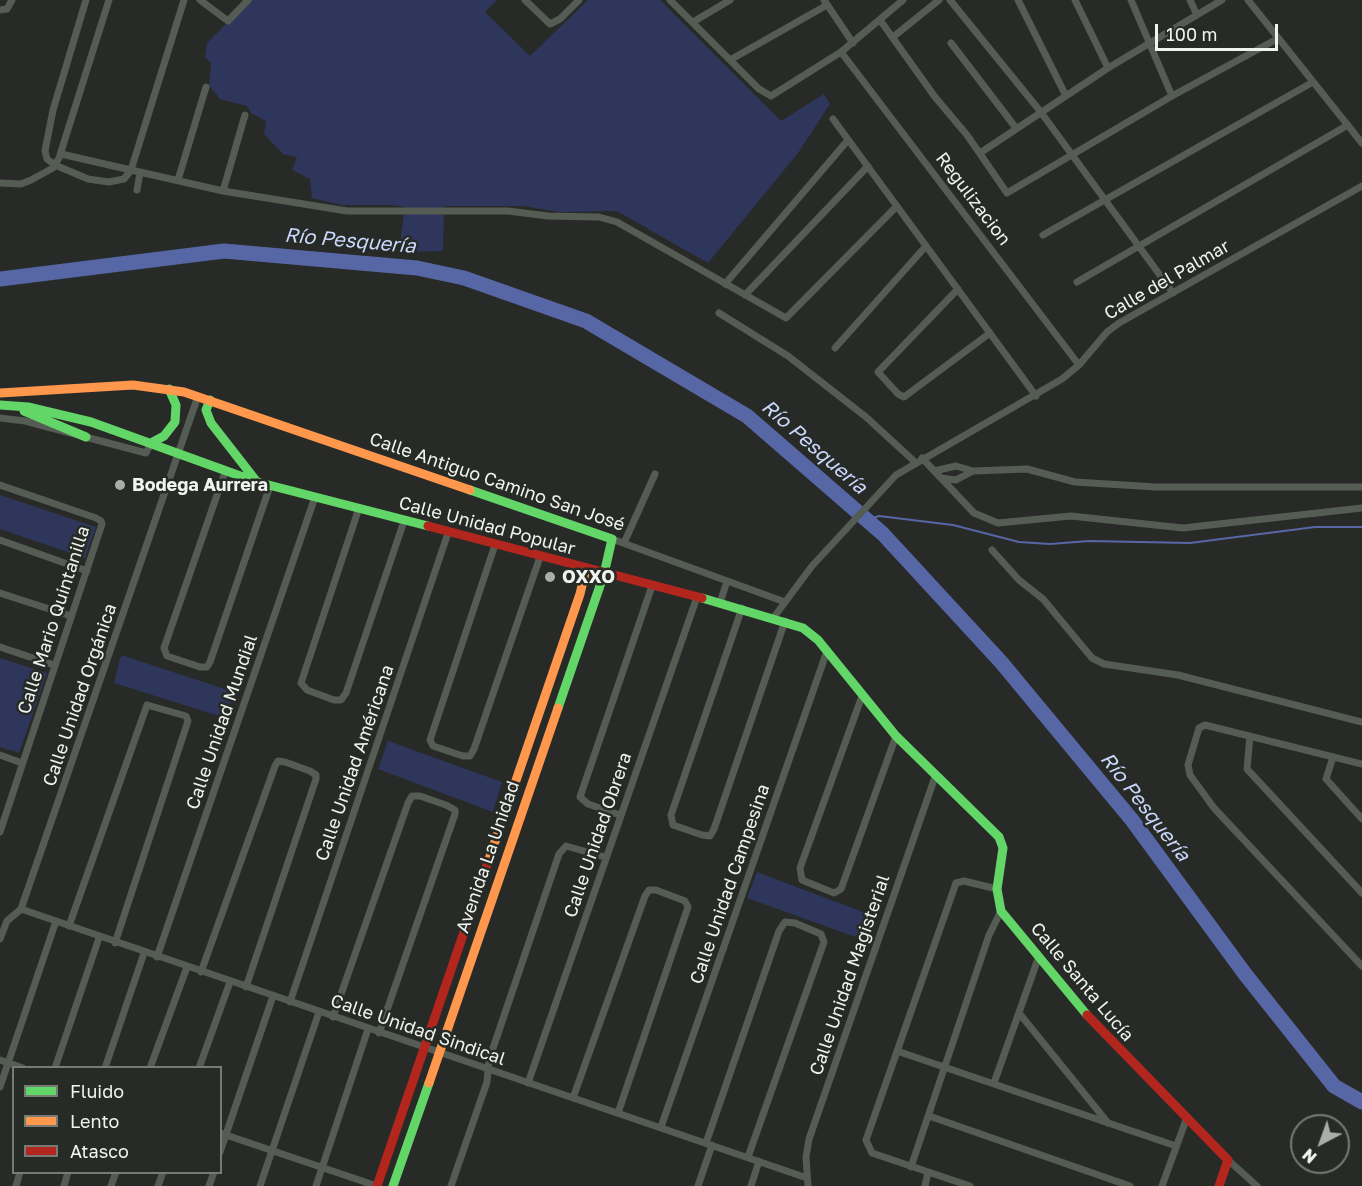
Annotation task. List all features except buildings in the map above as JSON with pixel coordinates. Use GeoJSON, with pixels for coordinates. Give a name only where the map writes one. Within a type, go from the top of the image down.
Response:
{"type":"FeatureCollection","features":[{"type":"Feature","properties":{"kind":"street"},"geometry":{"type":"LineString","coordinates":[[0,10],[7,9],[12,0]]}},
{"type":"Feature","properties":{"kind":"street"},"geometry":{"type":"LineString","coordinates":[[86,0],[53,110],[46,140],[46,156],[55,165],[88,179],[109,182],[124,179],[131,170],[184,0]]}},
{"type":"Feature","properties":{"kind":"street"},"geometry":{"type":"LineString","coordinates":[[0,183],[21,184],[55,165],[61,154],[110,0]]}},
{"type":"Feature","properties":{"kind":"street"},"geometry":{"type":"LineString","coordinates":[[200,0],[228,21],[248,0]]}},
{"type":"Feature","properties":{"kind":"street"},"geometry":{"type":"LineString","coordinates":[[525,0],[546,22],[555,24],[579,0]]}},
{"type":"Feature","properties":{"kind":"street"},"geometry":{"type":"LineString","coordinates":[[670,0],[759,89],[771,96],[841,52],[903,0]]}},
{"type":"Feature","properties":{"kind":"street"},"geometry":{"type":"LineString","coordinates":[[693,22],[730,0]]}},
{"type":"Feature","properties":{"kind":"street"},"geometry":{"type":"LineString","coordinates":[[893,38],[939,0]]}},
{"type":"Feature","properties":{"kind":"street"},"geometry":{"type":"LineString","coordinates":[[950,0],[1040,111],[1173,293]]}},
{"type":"Feature","properties":{"kind":"street"},"geometry":{"type":"LineString","coordinates":[[1018,0],[1065,94]]}},
{"type":"Feature","properties":{"kind":"street"},"geometry":{"type":"LineString","coordinates":[[1075,0],[1108,68]]}},
{"type":"Feature","properties":{"kind":"street"},"geometry":{"type":"LineString","coordinates":[[1131,0],[1172,96]]}},
{"type":"Feature","properties":{"kind":"street"},"geometry":{"type":"LineString","coordinates":[[1190,0],[1197,15]]}},
{"type":"Feature","properties":{"kind":"street"},"geometry":{"type":"LineString","coordinates":[[980,153],[1065,94],[1222,0]]}},
{"type":"Feature","properties":{"kind":"street"},"geometry":{"type":"LineString","coordinates":[[1248,0],[1362,143]]}},
{"type":"Feature","properties":{"kind":"street"},"geometry":{"type":"LineString","coordinates":[[730,60],[825,2],[853,43]]}},
{"type":"Feature","properties":{"kind":"street"},"geometry":{"type":"LineString","coordinates":[[880,20],[935,97],[980,153],[1007,193],[1172,96],[1277,39]]}},
{"type":"Feature","properties":{"kind":"street"},"geometry":{"type":"LineString","coordinates":[[951,43],[1016,128]]}},
{"type":"Feature","properties":{"kind":"street","name":"Regulizacion"},"geometry":{"type":"LineString","coordinates":[[841,52],[1079,365]]}},
{"type":"Feature","properties":{"kind":"street"},"geometry":{"type":"LineString","coordinates":[[1043,235],[1313,82]]}},
{"type":"Feature","properties":{"kind":"street"},"geometry":{"type":"LineString","coordinates":[[178,180],[206,87]]}},
{"type":"Feature","properties":{"kind":"street"},"geometry":{"type":"LineString","coordinates":[[223,191],[245,115]]}},
{"type":"Feature","properties":{"kind":"street"},"geometry":{"type":"LineString","coordinates":[[833,119],[1036,396]]}},
{"type":"Feature","properties":{"kind":"street"},"geometry":{"type":"LineString","coordinates":[[1077,282],[1348,125]]}},
{"type":"Feature","properties":{"kind":"street"},"geometry":{"type":"LineString","coordinates":[[725,284],[848,140]]}},
{"type":"Feature","properties":{"kind":"street"},"geometry":{"type":"LineString","coordinates":[[61,154],[223,191],[347,211],[441,213],[508,211],[548,216],[599,217],[617,222],[786,318],[897,206]]}},
{"type":"Feature","properties":{"kind":"street"},"geometry":{"type":"LineString","coordinates":[[745,295],[868,166]]}},
{"type":"Feature","properties":{"kind":"street"},"geometry":{"type":"LineString","coordinates":[[137,190],[140,173]]}},
{"type":"Feature","properties":{"kind":"street","name":"Calle del Palmar"},"geometry":{"type":"LineString","coordinates":[[774,618],[812,566],[879,491],[919,460],[1036,396],[1079,365],[1107,332],[1362,186]]}},
{"type":"Feature","properties":{"kind":"street"},"geometry":{"type":"LineString","coordinates":[[835,348],[926,246]]}},
{"type":"Feature","properties":{"kind":"street"},"geometry":{"type":"LineString","coordinates":[[958,290],[878,372],[898,394],[904,397],[990,333]]}},
{"type":"Feature","properties":{"kind":"street"},"geometry":{"type":"LineString","coordinates":[[719,313],[788,356],[934,471],[974,513],[998,523],[1071,516],[1184,528],[1362,508]]}},
{"type":"Feature","properties":{"kind":"street","name":"Calle Antiguo Camino San José"},"geometry":{"type":"LineString","coordinates":[[0,393],[133,385],[169,389],[198,396],[624,543],[785,602]]}},
{"type":"Feature","properties":{"kind":"street"},"geometry":{"type":"LineString","coordinates":[[0,418],[25,421],[146,453],[151,443],[164,436],[175,422],[176,405],[169,389]]}},
{"type":"Feature","properties":{"kind":"street","name":"Calle Unidad Orgánica"},"geometry":{"type":"LineString","coordinates":[[0,939],[7,921],[21,909],[198,396]]}},
{"type":"Feature","properties":{"kind":"street"},"geometry":{"type":"LineString","coordinates":[[210,400],[206,411],[212,423],[257,482]]}},
{"type":"Feature","properties":{"kind":"street"},"geometry":{"type":"LineString","coordinates":[[1,405],[53,421],[86,437]]}},
{"type":"Feature","properties":{"kind":"street","name":"Calle Unidad Popular"},"geometry":{"type":"LineString","coordinates":[[1,405],[43,410],[151,443],[225,472],[270,486],[785,621],[811,633],[896,736],[935,777]]}},
{"type":"Feature","properties":{"kind":"street"},"geometry":{"type":"LineString","coordinates":[[934,471],[956,466],[973,471],[1027,469],[1075,482],[1156,487],[1362,487]]}},
{"type":"Feature","properties":{"kind":"street"},"geometry":{"type":"LineString","coordinates":[[941,478],[956,480],[973,471]]}},
{"type":"Feature","properties":{"kind":"street"},"geometry":{"type":"LineString","coordinates":[[225,472],[165,654],[200,668],[209,665],[270,486]]}},
{"type":"Feature","properties":{"kind":"street"},"geometry":{"type":"LineString","coordinates":[[624,543],[655,474]]}},
{"type":"Feature","properties":{"kind":"street","name":"Calle Mario Quintanilla"},"geometry":{"type":"LineString","coordinates":[[0,485],[101,521],[87,571],[22,763],[3,812],[0,832]]}},
{"type":"Feature","properties":{"kind":"street","name":"Calle Unidad Mundial"},"geometry":{"type":"LineString","coordinates":[[157,957],[315,497]]}},
{"type":"Feature","properties":{"kind":"street"},"geometry":{"type":"LineString","coordinates":[[359,508],[302,679],[304,688],[334,700],[341,700],[346,693],[404,521]]}},
{"type":"Feature","properties":{"kind":"street","name":"Calle Unidad Américana"},"geometry":{"type":"LineString","coordinates":[[290,1002],[448,533]]}},
{"type":"Feature","properties":{"kind":"street"},"geometry":{"type":"LineString","coordinates":[[0,540],[87,571]]}},
{"type":"Feature","properties":{"kind":"street","name":"Avenida La Unidad"},"geometry":{"type":"LineString","coordinates":[[393,1186],[604,574],[612,540]]}},
{"type":"Feature","properties":{"kind":"street"},"geometry":{"type":"LineString","coordinates":[[495,545],[430,740],[433,746],[463,756],[470,756],[474,749],[540,557]]}},
{"type":"Feature","properties":{"kind":"street"},"geometry":{"type":"LineString","coordinates":[[992,550],[1019,580],[1043,598],[1092,658],[1104,664],[1178,675],[1362,722]]}},
{"type":"Feature","properties":{"kind":"street","name":"Avenida La Unidad"},"geometry":{"type":"LineString","coordinates":[[377,1186],[580,594],[586,569]]}},
{"type":"Feature","properties":{"kind":"street"},"geometry":{"type":"LineString","coordinates":[[720,603],[727,581]]}},
{"type":"Feature","properties":{"kind":"street"},"geometry":{"type":"LineString","coordinates":[[620,815],[582,801],[581,792],[652,586]]}},
{"type":"Feature","properties":{"kind":"street"},"geometry":{"type":"LineString","coordinates":[[0,593],[71,616]]}},
{"type":"Feature","properties":{"kind":"street","name":"Calle Unidad Obrera"},"geometry":{"type":"LineString","coordinates":[[528,1083],[697,597]]}},
{"type":"Feature","properties":{"kind":"street"},"geometry":{"type":"LineString","coordinates":[[742,608],[671,815],[673,825],[702,836],[710,836],[714,829],[785,621]]}},
{"type":"Feature","properties":{"kind":"street"},"geometry":{"type":"LineString","coordinates":[[0,647],[54,665]]}},
{"type":"Feature","properties":{"kind":"street","name":"Calle Unidad Campesina"},"geometry":{"type":"LineString","coordinates":[[661,1127],[827,651]]}},
{"type":"Feature","properties":{"kind":"street"},"geometry":{"type":"LineString","coordinates":[[862,696],[800,868],[802,880],[830,892],[838,892],[843,885],[896,736]]}},
{"type":"Feature","properties":{"kind":"street"},"geometry":{"type":"LineString","coordinates":[[69,926],[148,704],[186,716],[189,719],[115,943]]}},
{"type":"Feature","properties":{"kind":"street"},"geometry":{"type":"LineString","coordinates":[[1362,764],[1209,725],[1202,726],[1188,770],[1221,816],[1362,966]]}},
{"type":"Feature","properties":{"kind":"street"},"geometry":{"type":"LineString","coordinates":[[1251,736],[1247,769],[1362,893]]}},
{"type":"Feature","properties":{"kind":"street"},"geometry":{"type":"LineString","coordinates":[[0,755],[22,763]]}},
{"type":"Feature","properties":{"kind":"street"},"geometry":{"type":"LineString","coordinates":[[1333,757],[1326,778],[1362,819]]}},
{"type":"Feature","properties":{"kind":"street"},"geometry":{"type":"LineString","coordinates":[[201,972],[278,761],[310,771],[316,775],[246,987]]}},
{"type":"Feature","properties":{"kind":"street","name":"Calle Santa Lucía"},"geometry":{"type":"LineString","coordinates":[[935,777],[1002,843],[997,889],[1001,911],[1097,1028],[1186,1120],[1257,1186]]}},
{"type":"Feature","properties":{"kind":"street","name":"Calle Unidad Magisterial"},"geometry":{"type":"LineString","coordinates":[[807,1182],[809,1139],[935,777]]}},
{"type":"Feature","properties":{"kind":"street"},"geometry":{"type":"LineString","coordinates":[[333,1017],[410,799],[420,796],[455,810],[379,1032]]}},
{"type":"Feature","properties":{"kind":"street"},"geometry":{"type":"LineString","coordinates":[[451,1186],[488,1070],[489,1060],[559,854],[566,846],[573,846],[605,857]]}},
{"type":"Feature","properties":{"kind":"street"},"geometry":{"type":"LineString","coordinates":[[970,1186],[872,1153],[866,1140],[954,887],[958,881],[964,881],[997,889]]}},
{"type":"Feature","properties":{"kind":"street"},"geometry":{"type":"LineString","coordinates":[[573,1098],[645,896],[652,889],[680,898],[688,904],[686,914],[618,1113]]}},
{"type":"Feature","properties":{"kind":"street","name":"Calle Unidad Sindical"},"geometry":{"type":"LineString","coordinates":[[21,909],[99,938],[748,1157],[807,1182]]}},
{"type":"Feature","properties":{"kind":"street"},"geometry":{"type":"LineString","coordinates":[[911,1167],[989,935],[1001,911]]}},
{"type":"Feature","properties":{"kind":"street"},"geometry":{"type":"LineString","coordinates":[[0,1087],[56,921]]}},
{"type":"Feature","properties":{"kind":"street"},"geometry":{"type":"LineString","coordinates":[[698,1186],[709,1144],[779,931],[785,922],[795,922],[821,934],[824,938],[822,948],[748,1157]]}},
{"type":"Feature","properties":{"kind":"street"},"geometry":{"type":"LineString","coordinates":[[57,1066],[99,938]]}},
{"type":"Feature","properties":{"kind":"street"},"geometry":{"type":"LineString","coordinates":[[106,1066],[144,953]]}},
{"type":"Feature","properties":{"kind":"street"},"geometry":{"type":"LineString","coordinates":[[994,1083],[1039,956]]}},
{"type":"Feature","properties":{"kind":"street"},"geometry":{"type":"LineString","coordinates":[[151,1066],[187,967]]}},
{"type":"Feature","properties":{"kind":"street"},"geometry":{"type":"LineString","coordinates":[[200,1066],[230,982]]}},
{"type":"Feature","properties":{"kind":"street"},"geometry":{"type":"LineString","coordinates":[[273,996],[223,1134],[377,1186]]}},
{"type":"Feature","properties":{"kind":"street"},"geometry":{"type":"LineString","coordinates":[[260,1186],[319,1012]]}},
{"type":"Feature","properties":{"kind":"street"},"geometry":{"type":"LineString","coordinates":[[1019,1013],[1108,1122]]}},
{"type":"Feature","properties":{"kind":"street"},"geometry":{"type":"LineString","coordinates":[[316,1186],[368,1029]]}},
{"type":"Feature","properties":{"kind":"street"},"geometry":{"type":"LineString","coordinates":[[897,1051],[1176,1146]]}},
{"type":"Feature","properties":{"kind":"street"},"geometry":{"type":"LineString","coordinates":[[0,1060],[18,1066]]}},
{"type":"Feature","properties":{"kind":"street"},"geometry":{"type":"LineString","coordinates":[[928,1116],[1130,1186]]}},
{"type":"Feature","properties":{"kind":"street"},"geometry":{"type":"LineString","coordinates":[[1162,1186],[1186,1120]]}},
{"type":"Feature","properties":{"kind":"street"},"geometry":{"type":"LineString","coordinates":[[1219,1186],[1228,1160]]}},
{"type":"Feature","properties":{"kind":"street"},"geometry":{"type":"LineString","coordinates":[[751,1186],[759,1161]]}},
{"type":"Feature","properties":{"kind":"street"},"geometry":{"type":"LineString","coordinates":[[925,1186],[928,1172]]}},
{"type":"Feature","properties":{"kind":"shaded area"},"geometry":{"type":"Polygon","coordinates":[[[250,0],[497,0],[485,12],[530,56],[588,0],[660,0],[781,121],[824,94],[830,104],[798,153],[708,263],[617,211],[560,212],[523,206],[444,206],[443,251],[402,252],[401,235],[405,207],[342,205],[312,198],[310,179],[292,170],[297,157],[283,154],[264,134],[266,121],[251,113],[247,106],[220,99],[209,85],[211,63],[205,57],[207,43],[250,0]]]}},
{"type":"Feature","properties":{"kind":"shaded area"},"geometry":{"type":"Polygon","coordinates":[[[0,495],[96,527],[85,558],[0,529],[0,495]]]}},
{"type":"Feature","properties":{"kind":"shaded area"},"geometry":{"type":"Polygon","coordinates":[[[121,655],[234,692],[226,718],[114,683],[121,655]]]}},
{"type":"Feature","properties":{"kind":"shaded area"},"geometry":{"type":"Polygon","coordinates":[[[0,658],[47,673],[19,753],[0,747],[0,658]]]}},
{"type":"Feature","properties":{"kind":"shaded area"},"geometry":{"type":"Polygon","coordinates":[[[388,741],[502,782],[493,812],[378,769],[388,741]]]}},
{"type":"Feature","properties":{"kind":"shaded area"},"geometry":{"type":"Polygon","coordinates":[[[757,872],[876,917],[867,941],[747,898],[757,872]]]}},
{"type":"Feature","properties":{"kind":"waterway","name":"Río Pesquería"},"geometry":{"type":"LineString","coordinates":[[0,279],[224,251],[417,268],[464,278],[586,321],[747,416],[883,534],[1001,662],[1132,820],[1245,974],[1334,1086],[1362,1102]]}},
{"type":"Feature","properties":{"kind":"waterway"},"geometry":{"type":"LineString","coordinates":[[867,520],[879,516],[953,525],[1019,542],[1050,544],[1089,541],[1190,543],[1315,527],[1362,527]]}},
{"type":"Feature","properties":{"kind":"traffic: fast"},"geometry":{"type":"LineString","coordinates":[[151,443],[164,436],[175,422],[176,405],[169,389]]}},
{"type":"Feature","properties":{"kind":"traffic: fast"},"geometry":{"type":"LineString","coordinates":[[210,400],[206,410],[211,423],[257,482]]}},
{"type":"Feature","properties":{"kind":"traffic: fast"},"geometry":{"type":"LineString","coordinates":[[0,405],[28,407],[91,422],[257,482],[428,526]]}},
{"type":"Feature","properties":{"kind":"traffic: fast"},"geometry":{"type":"LineString","coordinates":[[24,411],[86,437]]}},
{"type":"Feature","properties":{"kind":"traffic: fast"},"geometry":{"type":"LineString","coordinates":[[470,490],[612,539],[604,574],[558,708]]}},
{"type":"Feature","properties":{"kind":"traffic: fast"},"geometry":{"type":"LineString","coordinates":[[702,598],[803,628],[818,640],[896,736],[999,837],[1003,848],[997,889],[1001,911],[1087,1015]]}},
{"type":"Feature","properties":{"kind":"traffic: fast"},"geometry":{"type":"LineString","coordinates":[[393,1186],[429,1083]]}},
{"type":"Feature","properties":{"kind":"traffic: slow"},"geometry":{"type":"LineString","coordinates":[[0,393],[133,385],[184,392],[470,490]]}},
{"type":"Feature","properties":{"kind":"traffic: slow"},"geometry":{"type":"LineString","coordinates":[[488,862],[580,594],[586,569]]}},
{"type":"Feature","properties":{"kind":"traffic: slow"},"geometry":{"type":"LineString","coordinates":[[429,1083],[558,708]]}},
{"type":"Feature","properties":{"kind":"traffic: jam"},"geometry":{"type":"LineString","coordinates":[[428,526],[702,598]]}},
{"type":"Feature","properties":{"kind":"traffic: jam"},"geometry":{"type":"LineString","coordinates":[[377,1186],[488,862]]}},
{"type":"Feature","properties":{"kind":"traffic: jam"},"geometry":{"type":"LineString","coordinates":[[1087,1015],[1228,1160],[1219,1186]]}},
{"type":"Feature","properties":{"kind":"place","name":"Bodega Aurrera"},"geometry":{"type":"Point","coordinates":[120,485]}},
{"type":"Feature","properties":{"kind":"place","name":"OXXO"},"geometry":{"type":"Point","coordinates":[550,577]}}]}
